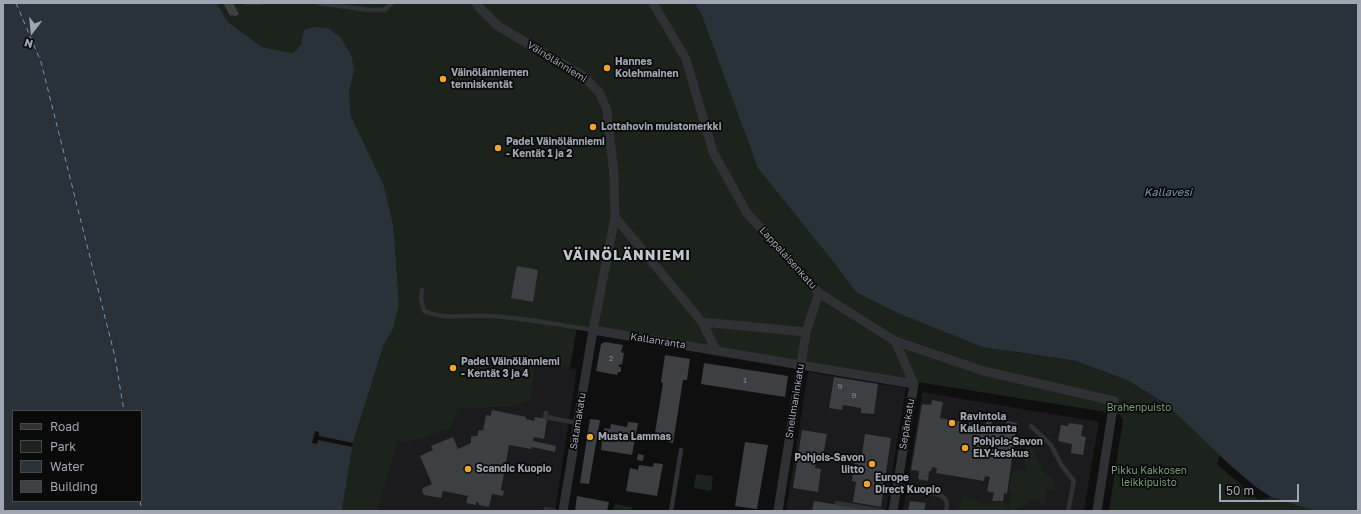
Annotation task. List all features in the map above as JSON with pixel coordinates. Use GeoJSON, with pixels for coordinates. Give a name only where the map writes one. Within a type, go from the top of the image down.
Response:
{"type":"FeatureCollection","features":[{"type":"Feature","properties":{"kind":"street","name":"Väinölänniemi"},"geometry":{"type":"LineString","coordinates":[[476,3],[480,10],[498,26],[583,76],[599,92],[607,110],[614,175],[615,217],[593,330]]}},
{"type":"Feature","properties":{"kind":"street","name":"Lappalaisenkatu"},"geometry":{"type":"LineString","coordinates":[[653,3],[686,59],[714,152],[747,213],[819,293],[895,340],[984,371],[1114,401],[1097,511]]}},
{"type":"Feature","properties":{"kind":"street"},"geometry":{"type":"LineString","coordinates":[[615,217],[702,322],[716,350]]}},
{"type":"Feature","properties":{"kind":"street","name":"Snellmaninkatu"},"geometry":{"type":"LineString","coordinates":[[778,511],[806,332],[819,293]]}},
{"type":"Feature","properties":{"kind":"street"},"geometry":{"type":"LineString","coordinates":[[702,322],[806,332]]}},
{"type":"Feature","properties":{"kind":"street","name":"Kallanranta"},"geometry":{"type":"LineString","coordinates":[[593,330],[914,384]]}},
{"type":"Feature","properties":{"kind":"street","name":"Satamakatu"},"geometry":{"type":"LineString","coordinates":[[563,511],[593,330]]}},
{"type":"Feature","properties":{"kind":"street"},"geometry":{"type":"LineString","coordinates":[[895,340],[914,384]]}},
{"type":"Feature","properties":{"kind":"street","name":"Sepänkatu"},"geometry":{"type":"LineString","coordinates":[[893,511],[914,384]]}},
{"type":"Feature","properties":{"kind":"lane"},"geometry":{"type":"LineString","coordinates":[[246,3],[262,3]]}},
{"type":"Feature","properties":{"kind":"lane"},"geometry":{"type":"LineString","coordinates":[[318,3],[369,10],[384,10],[392,3]]}},
{"type":"Feature","properties":{"kind":"lane","name":"Kallanranta"},"geometry":{"type":"LineString","coordinates":[[422,290],[421,299],[424,311],[434,316],[490,316],[593,330]]}},
{"type":"Feature","properties":{"kind":"lane"},"geometry":{"type":"LineString","coordinates":[[546,413],[545,417],[577,423]]}},
{"type":"Feature","properties":{"kind":"lane"},"geometry":{"type":"LineString","coordinates":[[1030,426],[1051,445],[1062,466],[1074,481],[1068,511]]}},
{"type":"Feature","properties":{"kind":"lane"},"geometry":{"type":"LineString","coordinates":[[671,511],[681,450]]}},
{"type":"Feature","properties":{"kind":"lane"},"geometry":{"type":"LineString","coordinates":[[897,485],[940,495],[945,498],[947,503],[946,511]]}},
{"type":"Feature","properties":{"kind":"lane"},"geometry":{"type":"LineString","coordinates":[[838,503],[882,511]]}},
{"type":"Feature","properties":{"kind":"lane"},"geometry":{"type":"LineString","coordinates":[[546,510],[554,511]]}},
{"type":"Feature","properties":{"kind":"shaded area"},"geometry":{"type":"Polygon","coordinates":[[[536,363],[577,369],[555,511],[378,511],[398,441],[413,441],[458,409],[510,407],[536,363]]]}},
{"type":"Feature","properties":{"kind":"shaded area"},"geometry":{"type":"Polygon","coordinates":[[[808,372],[906,388],[886,511],[786,511],[808,372]]]}},
{"type":"Feature","properties":{"kind":"shaded area"},"geometry":{"type":"Polygon","coordinates":[[[922,392],[1099,422],[1084,511],[903,511],[922,392]]]}},
{"type":"Feature","properties":{"kind":"green space"},"geometry":{"type":"Polygon","coordinates":[[[217,3],[694,3],[701,13],[713,43],[1014,352],[1076,361],[1129,381],[1166,404],[1220,455],[1217,464],[1259,500],[1271,497],[1315,511],[1109,511],[1123,420],[1119,414],[577,328],[570,368],[536,363],[530,400],[510,407],[458,409],[451,428],[413,441],[398,441],[378,511],[342,511],[353,443],[384,344],[393,329],[399,305],[393,224],[384,187],[351,116],[349,92],[354,72],[304,30],[302,45],[293,53],[262,47],[227,21],[217,3]]]}},
{"type":"Feature","properties":{"kind":"green space"},"geometry":{"type":"Polygon","coordinates":[[[1026,446],[1032,447],[1043,471],[1055,482],[1055,490],[1046,490],[1044,507],[1040,501],[1035,498],[1021,508],[1017,508],[1016,511],[958,511],[962,497],[968,497],[984,504],[1003,501],[1009,509],[1011,474],[1017,470],[1024,470],[1026,466],[1022,454],[1026,446]]]}},
{"type":"Feature","properties":{"kind":"green space"},"geometry":{"type":"Polygon","coordinates":[[[696,474],[713,476],[711,491],[694,488],[696,474]]]}},
{"type":"Feature","properties":{"kind":"green space"},"geometry":{"type":"Polygon","coordinates":[[[615,504],[632,507],[631,511],[613,511],[615,504]]]}},
{"type":"Feature","properties":{"kind":"water"},"geometry":{"type":"Polygon","coordinates":[[[3,3],[217,3],[227,21],[262,47],[293,53],[301,45],[304,30],[314,27],[328,28],[341,38],[352,57],[354,72],[349,92],[351,116],[384,186],[393,224],[399,305],[393,329],[384,344],[353,443],[342,511],[3,511],[3,3]]]}},
{"type":"Feature","properties":{"kind":"water","name":"Kallavesi"},"geometry":{"type":"Polygon","coordinates":[[[694,3],[1358,3],[1358,511],[1315,511],[1271,497],[1256,487],[1230,465],[1166,404],[1129,381],[1076,361],[983,347],[898,313],[856,292],[758,168],[701,13],[694,3]]]}},
{"type":"Feature","properties":{"kind":"pier"},"geometry":{"type":"Polygon","coordinates":[[[315,431],[319,432],[319,436],[353,443],[352,447],[318,440],[317,444],[312,443],[315,431]]]}},
{"type":"Feature","properties":{"kind":"building"},"geometry":{"type":"Polygon","coordinates":[[[223,3],[233,3],[239,14],[234,17],[233,15],[230,16],[223,3]]]}},
{"type":"Feature","properties":{"kind":"building"},"geometry":{"type":"Polygon","coordinates":[[[517,266],[538,270],[533,302],[511,298],[517,266]]]}},
{"type":"Feature","properties":{"kind":"building"},"geometry":{"type":"Polygon","coordinates":[[[605,342],[623,345],[621,352],[624,353],[622,365],[619,364],[619,367],[621,367],[621,372],[618,372],[617,375],[596,371],[601,344],[605,342]]]}},
{"type":"Feature","properties":{"kind":"building"},"geometry":{"type":"Polygon","coordinates":[[[665,355],[690,359],[687,380],[683,380],[673,443],[654,439],[663,383],[661,382],[665,355]]]}},
{"type":"Feature","properties":{"kind":"building"},"geometry":{"type":"Polygon","coordinates":[[[704,363],[788,376],[785,397],[701,384],[704,363]]]}},
{"type":"Feature","properties":{"kind":"building"},"geometry":{"type":"Polygon","coordinates":[[[834,377],[878,384],[874,414],[861,413],[861,408],[843,405],[842,410],[829,408],[834,377]]]}},
{"type":"Feature","properties":{"kind":"building"},"geometry":{"type":"Polygon","coordinates":[[[932,400],[943,402],[940,418],[984,426],[987,421],[992,421],[991,427],[993,428],[998,425],[1005,426],[1007,421],[1017,423],[1007,494],[1004,493],[1003,501],[992,501],[994,493],[987,491],[990,477],[985,476],[984,481],[936,473],[937,468],[932,467],[931,471],[929,471],[928,481],[918,479],[919,471],[911,470],[922,404],[931,405],[932,400]]]}},
{"type":"Feature","properties":{"kind":"building"},"geometry":{"type":"Polygon","coordinates":[[[492,410],[526,417],[526,419],[534,421],[535,417],[547,419],[544,439],[534,437],[533,441],[556,446],[555,452],[532,447],[531,449],[509,445],[501,490],[504,491],[503,496],[492,494],[489,507],[479,505],[479,503],[476,502],[476,505],[466,503],[468,496],[443,491],[441,498],[424,495],[422,491],[423,488],[432,484],[420,456],[433,450],[431,446],[453,437],[458,449],[471,443],[471,437],[477,436],[479,430],[483,431],[486,415],[491,416],[492,410]]]}},
{"type":"Feature","properties":{"kind":"building"},"geometry":{"type":"Polygon","coordinates":[[[590,419],[600,420],[589,484],[580,483],[590,419]]]}},
{"type":"Feature","properties":{"kind":"building"},"geometry":{"type":"Polygon","coordinates":[[[628,422],[638,423],[632,455],[601,450],[604,428],[610,429],[611,424],[627,427],[628,422]]]}},
{"type":"Feature","properties":{"kind":"building"},"geometry":{"type":"Polygon","coordinates":[[[1069,423],[1083,425],[1081,436],[1086,437],[1083,455],[1071,453],[1072,444],[1058,441],[1061,425],[1068,426],[1069,423]]]}},
{"type":"Feature","properties":{"kind":"building"},"geometry":{"type":"Polygon","coordinates":[[[802,430],[827,434],[823,456],[817,455],[815,468],[821,469],[818,492],[793,488],[802,430]]]}},
{"type":"Feature","properties":{"kind":"building"},"geometry":{"type":"Polygon","coordinates":[[[865,434],[891,438],[881,507],[853,502],[856,482],[852,481],[856,453],[862,454],[865,434]]]}},
{"type":"Feature","properties":{"kind":"building"},"geometry":{"type":"Polygon","coordinates":[[[745,442],[768,445],[757,509],[735,506],[745,442]]]}},
{"type":"Feature","properties":{"kind":"building"},"geometry":{"type":"Polygon","coordinates":[[[638,454],[644,455],[643,461],[637,460],[638,454]]]}},
{"type":"Feature","properties":{"kind":"building"},"geometry":{"type":"Polygon","coordinates":[[[654,463],[663,464],[657,496],[626,491],[630,468],[638,470],[639,465],[653,467],[654,463]]]}},
{"type":"Feature","properties":{"kind":"building"},"geometry":{"type":"Polygon","coordinates":[[[577,496],[609,502],[607,511],[575,511],[577,496]]]}},
{"type":"Feature","properties":{"kind":"building"},"geometry":{"type":"Polygon","coordinates":[[[814,501],[864,509],[864,511],[812,511],[814,501]]]}},
{"type":"Feature","properties":{"kind":"building"},"geometry":{"type":"Polygon","coordinates":[[[910,501],[926,503],[924,511],[908,511],[910,501]]]}},
{"type":"Feature","properties":{"kind":"ferry route"},"geometry":{"type":"LineString","coordinates":[[16,3],[41,62],[115,357],[124,410]]}},
{"type":"Feature","properties":{"kind":"ferry route"},"geometry":{"type":"LineString","coordinates":[[140,502],[142,511]]}},
{"type":"Feature","properties":{"kind":"place","name":"Hannes Kolehmainen"},"geometry":{"type":"Point","coordinates":[607,68]}},
{"type":"Feature","properties":{"kind":"place","name":"Väinölänniemen tenniskentät"},"geometry":{"type":"Point","coordinates":[443,79]}},
{"type":"Feature","properties":{"kind":"place","name":"Lottahovin muistomerkki"},"geometry":{"type":"Point","coordinates":[593,127]}},
{"type":"Feature","properties":{"kind":"place","name":"Padel Väinölänniemi - Kentät 1 ja 2"},"geometry":{"type":"Point","coordinates":[498,148]}},
{"type":"Feature","properties":{"kind":"place","name":"Padel Väinölänniemi - Kentät 3 ja 4"},"geometry":{"type":"Point","coordinates":[453,368]}},
{"type":"Feature","properties":{"kind":"place","name":"Ravintola Kallanranta"},"geometry":{"type":"Point","coordinates":[952,423]}},
{"type":"Feature","properties":{"kind":"place","name":"Musta Lammas"},"geometry":{"type":"Point","coordinates":[590,437]}},
{"type":"Feature","properties":{"kind":"place","name":"Pohjois-Savon ELY-keskus"},"geometry":{"type":"Point","coordinates":[965,448]}},
{"type":"Feature","properties":{"kind":"place","name":"Pohjois-Savon liitto"},"geometry":{"type":"Point","coordinates":[872,464]}},
{"type":"Feature","properties":{"kind":"place","name":"Scandic Kuopio"},"geometry":{"type":"Point","coordinates":[468,469]}},
{"type":"Feature","properties":{"kind":"place","name":"Europe Direct Kuopio"},"geometry":{"type":"Point","coordinates":[867,484]}},
{"type":"Feature","properties":{"kind":"district","name":"VÄINÖLÄNNIEMI"},"geometry":{"type":"Point","coordinates":[627,256]}},
{"type":"Feature","properties":{"kind":"park label","name":"Brahenpuisto"},"geometry":{"type":"Point","coordinates":[1139,408]}},
{"type":"Feature","properties":{"kind":"park label","name":"Pikku Kakkosen leikkipuisto"},"geometry":{"type":"Point","coordinates":[1149,476]}}]}
